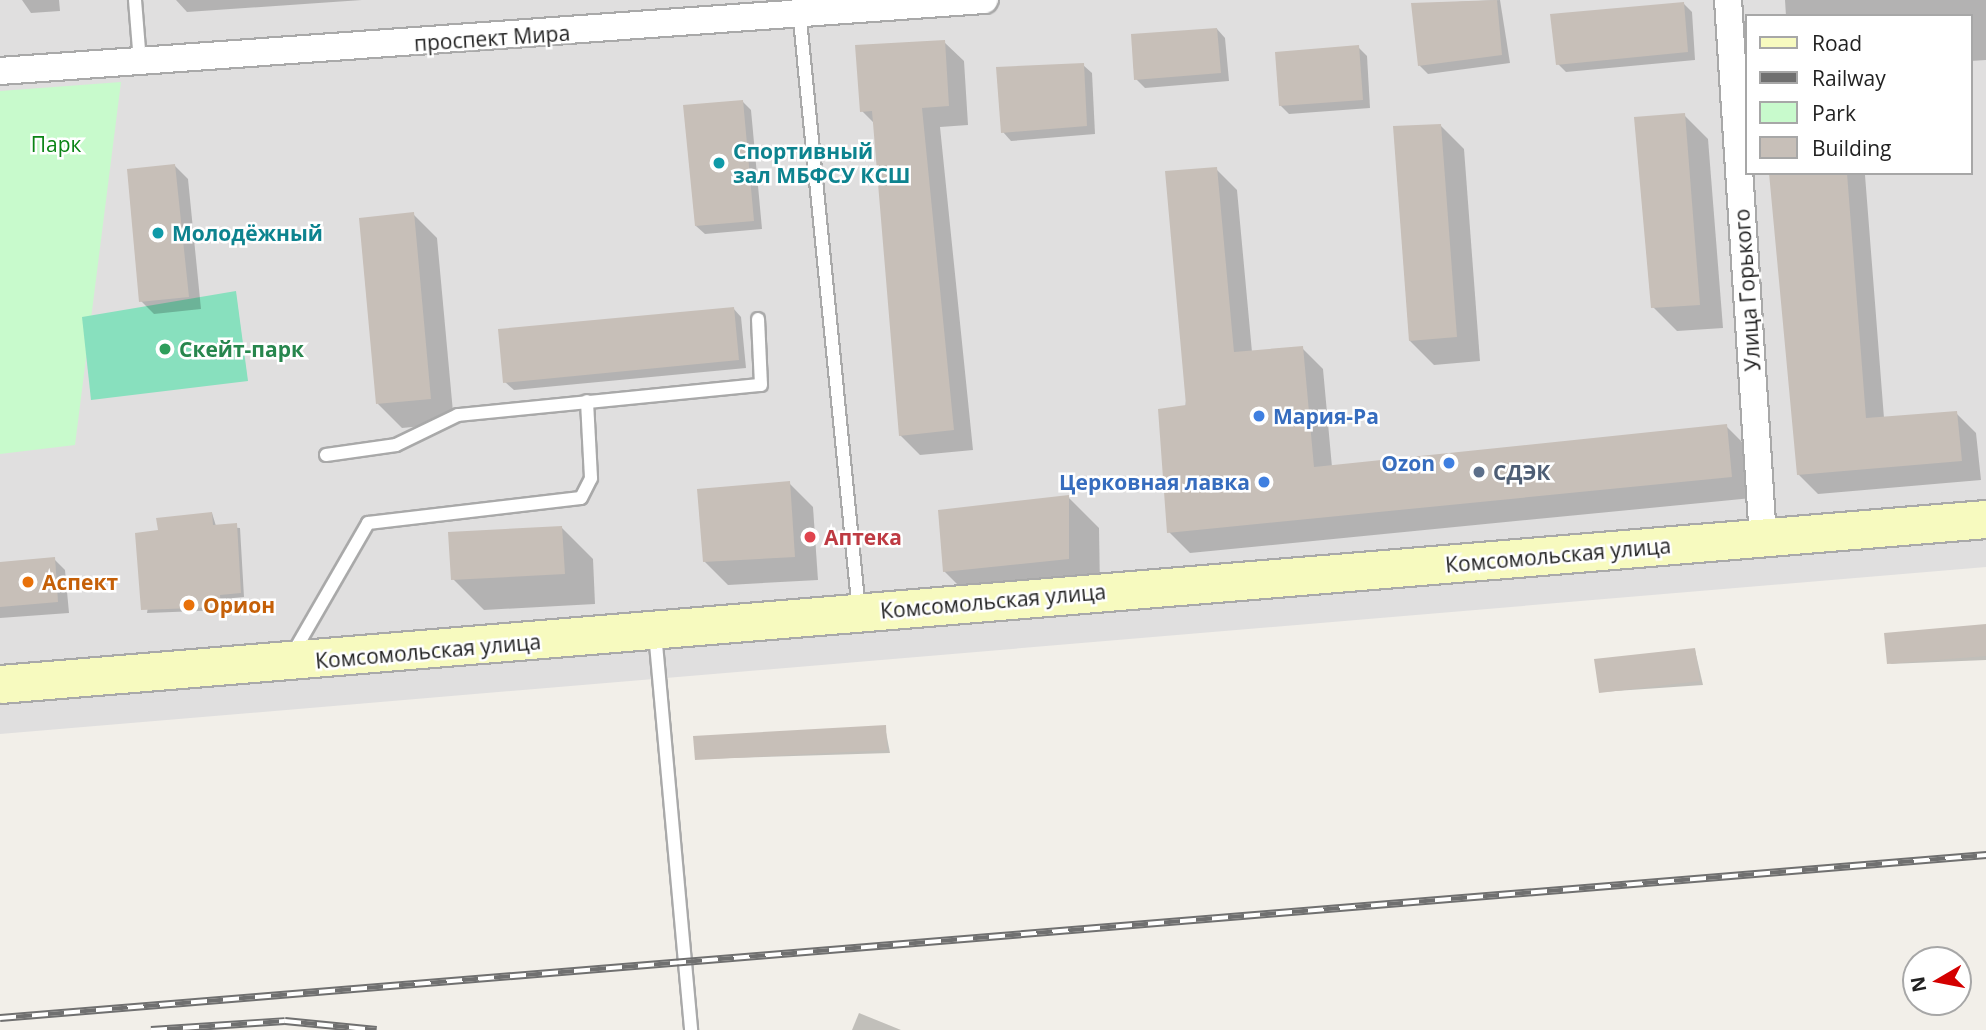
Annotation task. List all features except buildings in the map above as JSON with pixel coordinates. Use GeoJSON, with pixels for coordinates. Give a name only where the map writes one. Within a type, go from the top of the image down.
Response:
{"type":"FeatureCollection","features":[{"type":"Feature","properties":{"kind":"street","name":"проспект Мира"},"geometry":{"type":"LineString","coordinates":[[0,71],[799,9],[984,0]]}},
{"type":"Feature","properties":{"kind":"street","name":"Улица Горького"},"geometry":{"type":"LineString","coordinates":[[1728,0],[1763,539]]}},
{"type":"Feature","properties":{"kind":"street","name":"Комсомольская улица"},"geometry":{"type":"LineString","coordinates":[[0,684],[655,633],[859,612],[1986,519]]}},
{"type":"Feature","properties":{"kind":"lane"},"geometry":{"type":"LineString","coordinates":[[135,0],[140,62]]}},
{"type":"Feature","properties":{"kind":"lane"},"geometry":{"type":"LineString","coordinates":[[799,9],[859,612]]}},
{"type":"Feature","properties":{"kind":"lane"},"geometry":{"type":"LineString","coordinates":[[327,455],[396,445],[458,415],[761,385],[758,319]]}},
{"type":"Feature","properties":{"kind":"lane"},"geometry":{"type":"LineString","coordinates":[[288,662],[368,523],[581,498],[591,478],[587,401]]}},
{"type":"Feature","properties":{"kind":"lane"},"geometry":{"type":"LineString","coordinates":[[655,633],[691,1030]]}},
{"type":"Feature","properties":{"kind":"shaded area"},"geometry":{"type":"Polygon","coordinates":[[[0,0],[1986,0],[1986,567],[0,734],[0,0]]]}},
{"type":"Feature","properties":{"kind":"green space","name":"Парк"},"geometry":{"type":"Polygon","coordinates":[[[121,82],[75,445],[0,454],[0,91],[121,82]]]}},
{"type":"Feature","properties":{"kind":"green space","name":"Скейт-парк"},"geometry":{"type":"Polygon","coordinates":[[[236,291],[248,381],[91,400],[82,317],[236,291]]]}},
{"type":"Feature","properties":{"kind":"railway"},"geometry":{"type":"LineString","coordinates":[[0,1018],[1986,855]]}},
{"type":"Feature","properties":{"kind":"railway"},"geometry":{"type":"LineString","coordinates":[[151,1030],[285,1021],[377,1030]]}},
{"type":"Feature","properties":{"kind":"place","name":"Спортивный зал МБФСУ КСШ"},"geometry":{"type":"Point","coordinates":[719,163]}},
{"type":"Feature","properties":{"kind":"place","name":"Молодёжный"},"geometry":{"type":"Point","coordinates":[158,233]}},
{"type":"Feature","properties":{"kind":"place","name":"Скейт-парк"},"geometry":{"type":"Point","coordinates":[165,349]}},
{"type":"Feature","properties":{"kind":"place","name":"Мария-Ра"},"geometry":{"type":"Point","coordinates":[1259,416]}},
{"type":"Feature","properties":{"kind":"place","name":"Ozon"},"geometry":{"type":"Point","coordinates":[1449,463]}},
{"type":"Feature","properties":{"kind":"place","name":"СДЭК"},"geometry":{"type":"Point","coordinates":[1479,472]}},
{"type":"Feature","properties":{"kind":"place","name":"Церковная лавка"},"geometry":{"type":"Point","coordinates":[1264,482]}},
{"type":"Feature","properties":{"kind":"place","name":"Аптека"},"geometry":{"type":"Point","coordinates":[810,537]}},
{"type":"Feature","properties":{"kind":"place","name":"Аспект"},"geometry":{"type":"Point","coordinates":[28,582]}},
{"type":"Feature","properties":{"kind":"place","name":"Орион"},"geometry":{"type":"Point","coordinates":[189,605]}}]}
